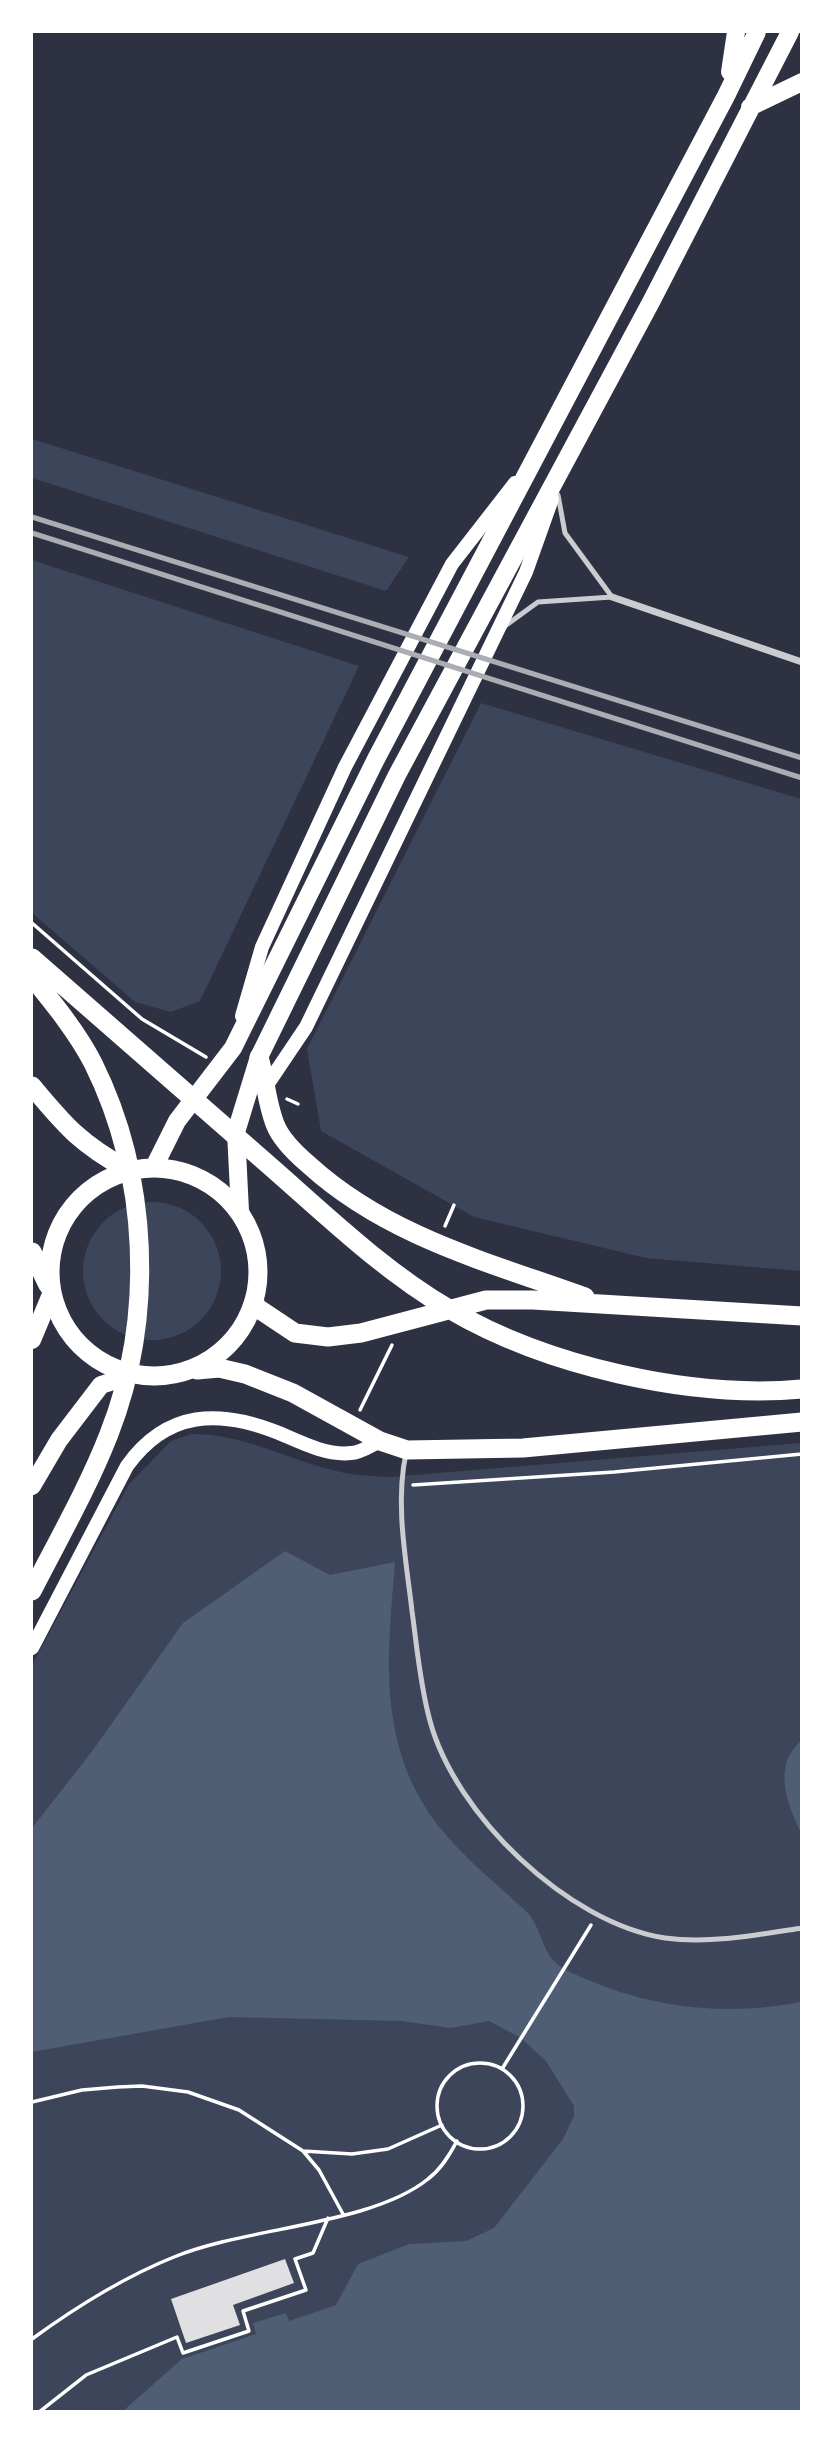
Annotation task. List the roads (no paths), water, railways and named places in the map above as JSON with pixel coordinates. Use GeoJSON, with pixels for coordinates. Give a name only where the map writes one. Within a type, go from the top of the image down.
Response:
{"type":"FeatureCollection","features":[{"type":"Feature","properties":{"kind":"highway"},"geometry":{"type":"LineString","coordinates":[[32,958],[331,1220],[401,1276],[449,1309],[531,1347],[626,1374],[674,1384],[742,1391],[802,1389]]}},
{"type":"Feature","properties":{"kind":"highway"},"geometry":{"type":"LineString","coordinates":[[32,977],[60,1012],[92,1061],[118,1120],[131,1173],[138,1230],[139,1282],[132,1348],[109,1434],[32,1591]]}},
{"type":"Feature","properties":{"kind":"highway"},"geometry":{"type":"LineString","coordinates":[[259,1057],[275,1125],[294,1152],[325,1180],[410,1233],[466,1256],[609,1306]]}},
{"type":"Feature","properties":{"kind":"highway"},"geometry":{"type":"LineString","coordinates":[[32,1086],[70,1131],[88,1147],[128,1171]]}},
{"type":"Feature","properties":{"kind":"highway"},"geometry":{"type":"LineString","coordinates":[[52,1292],[53,1251],[58,1230],[75,1203],[99,1183],[128,1171],[154,1167],[178,1170],[202,1179],[223,1193],[240,1212],[258,1255],[259,1279],[253,1305],[295,1333],[328,1337],[391,1326],[486,1300],[533,1300],[802,1316]]}},
{"type":"Feature","properties":{"kind":"highway"},"geometry":{"type":"LineString","coordinates":[[32,1252],[52,1292],[62,1321],[81,1346],[106,1364],[135,1374],[160,1376],[219,1368],[245,1374],[293,1393],[380,1441],[407,1450],[523,1448],[802,1422]]}},
{"type":"Feature","properties":{"kind":"highway"},"geometry":{"type":"LineString","coordinates":[[186,1371],[216,1356],[240,1332],[255,1302]]}},
{"type":"Feature","properties":{"kind":"main road"},"geometry":{"type":"LineString","coordinates":[[726,96],[736,32]]}},
{"type":"Feature","properties":{"kind":"main road"},"geometry":{"type":"LineString","coordinates":[[154,1167],[177,1121],[233,1048],[376,759],[540,451],[757,32]]}},
{"type":"Feature","properties":{"kind":"main road"},"geometry":{"type":"LineString","coordinates":[[240,1212],[236,1132],[259,1057],[397,775],[790,32]]}},
{"type":"Feature","properties":{"kind":"main road"},"geometry":{"type":"LineString","coordinates":[[750,107],[802,82]]}},
{"type":"Feature","properties":{"kind":"main road"},"geometry":{"type":"LineString","coordinates":[[233,1048],[262,947],[345,767],[452,564],[540,451]]}},
{"type":"Feature","properties":{"kind":"main road"},"geometry":{"type":"LineString","coordinates":[[267,1088],[306,1027],[526,572],[564,463]]}},
{"type":"Feature","properties":{"kind":"main road"},"geometry":{"type":"LineString","coordinates":[[32,1340],[52,1292]]}},
{"type":"Feature","properties":{"kind":"main road"},"geometry":{"type":"LineString","coordinates":[[32,1486],[66,1429],[102,1385],[135,1374]]}},
{"type":"Feature","properties":{"kind":"main road"},"geometry":{"type":"LineString","coordinates":[[32,1648],[119,1481],[137,1453],[164,1430],[182,1422],[217,1417],[237,1419],[307,1445],[339,1453],[353,1454],[380,1441]]}},
{"type":"Feature","properties":{"kind":"street"},"geometry":{"type":"LineString","coordinates":[[612,597],[802,662]]}},
{"type":"Feature","properties":{"kind":"lane"},"geometry":{"type":"LineString","coordinates":[[556,487],[565,533],[612,597]]}},
{"type":"Feature","properties":{"kind":"lane"},"geometry":{"type":"LineString","coordinates":[[497,632],[538,602],[612,597]]}},
{"type":"Feature","properties":{"kind":"lane"},"geometry":{"type":"LineString","coordinates":[[407,1450],[399,1485],[416,1640],[430,1722],[445,1760],[466,1799],[490,1830],[551,1884],[598,1913],[641,1932],[682,1940],[802,1928]]}},
{"type":"Feature","properties":{"kind":"railway"},"geometry":{"type":"LineString","coordinates":[[32,517],[802,758]]}},
{"type":"Feature","properties":{"kind":"railway"},"geometry":{"type":"LineString","coordinates":[[32,533],[802,778]]}}]}
